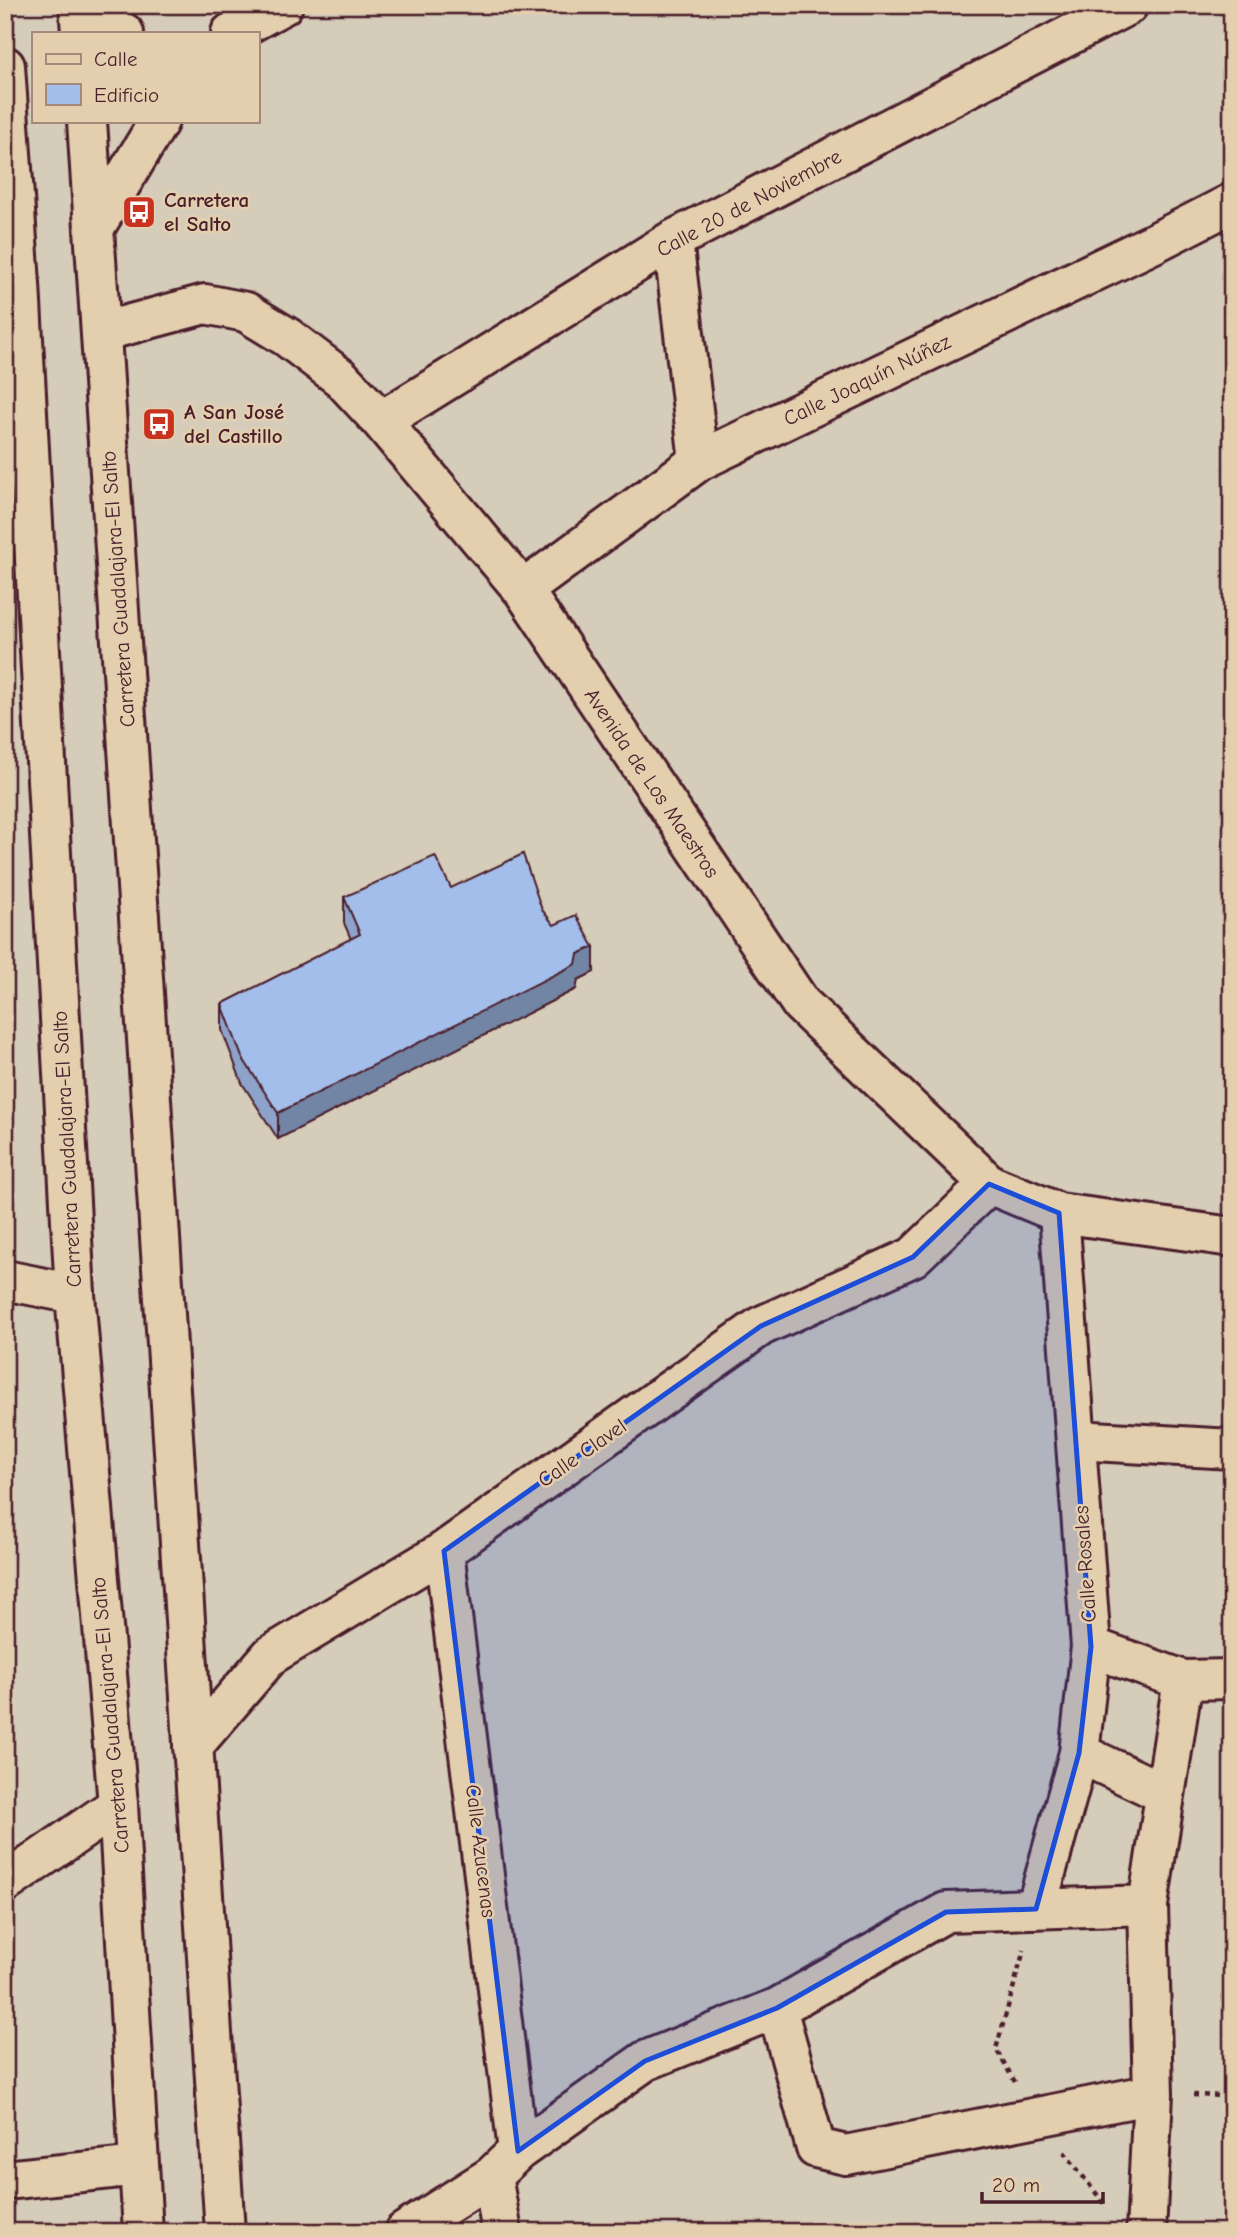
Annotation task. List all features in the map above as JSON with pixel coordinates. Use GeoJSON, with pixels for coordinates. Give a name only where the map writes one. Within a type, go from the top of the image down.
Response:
{"type":"FeatureCollection","features":[{"type":"Feature","properties":{"kind":"street"},"geometry":{"type":"LineString","coordinates":[[233,32],[283,5]]}},
{"type":"Feature","properties":{"kind":"street","name":"Calle 20 de Noviembre"},"geometry":{"type":"LineString","coordinates":[[382,421],[673,240],[1128,5]]}},
{"type":"Feature","properties":{"kind":"street"},"geometry":{"type":"LineString","coordinates":[[80,15],[122,32]]}},
{"type":"Feature","properties":{"kind":"street","name":"Carretera Guadalajara-El Salto"},"geometry":{"type":"LineString","coordinates":[[5,66],[12,285],[75,1293],[118,1805],[143,2232]]}},
{"type":"Feature","properties":{"kind":"street","name":"Carretera Guadalajara-El Salto"},"geometry":{"type":"LineString","coordinates":[[87,122],[225,2232]]}},
{"type":"Feature","properties":{"kind":"street"},"geometry":{"type":"LineString","coordinates":[[94,229],[158,122]]}},
{"type":"Feature","properties":{"kind":"street","name":"Calle Joaquín Núñez"},"geometry":{"type":"LineString","coordinates":[[523,590],[699,461],[1232,203]]}},
{"type":"Feature","properties":{"kind":"street"},"geometry":{"type":"LineString","coordinates":[[673,240],[699,461]]}},
{"type":"Feature","properties":{"kind":"street","name":"Avenida de Los Maestros"},"geometry":{"type":"LineString","coordinates":[[101,332],[205,304],[246,312],[287,337],[341,378],[382,421],[523,590],[801,1004],[989,1184],[1059,1213],[1232,1237]]}},
{"type":"Feature","properties":{"kind":"street","name":"Calle Clavel"},"geometry":{"type":"LineString","coordinates":[[193,1746],[271,1655],[444,1551],[761,1326],[913,1257],[989,1184]]}},
{"type":"Feature","properties":{"kind":"street","name":"Calle Rosales"},"geometry":{"type":"LineString","coordinates":[[1036,1909],[1079,1753],[1091,1647],[1059,1213]]}},
{"type":"Feature","properties":{"kind":"street"},"geometry":{"type":"LineString","coordinates":[[5,1280],[75,1293]]}},
{"type":"Feature","properties":{"kind":"street"},"geometry":{"type":"LineString","coordinates":[[1076,1440],[1232,1449]]}},
{"type":"Feature","properties":{"kind":"street","name":"Calle Azucenas"},"geometry":{"type":"LineString","coordinates":[[444,1551],[505,2163],[502,2232]]}},
{"type":"Feature","properties":{"kind":"street"},"geometry":{"type":"LineString","coordinates":[[1091,1647],[1183,1680],[1232,1679]]}},
{"type":"Feature","properties":{"kind":"street"},"geometry":{"type":"LineString","coordinates":[[1146,2232],[1153,2094],[1148,1905],[1183,1680]]}},
{"type":"Feature","properties":{"kind":"street"},"geometry":{"type":"LineString","coordinates":[[1079,1753],[1165,1794]]}},
{"type":"Feature","properties":{"kind":"street"},"geometry":{"type":"LineString","coordinates":[[5,1882],[118,1805]]}},
{"type":"Feature","properties":{"kind":"street"},"geometry":{"type":"LineString","coordinates":[[404,2232],[505,2163],[645,2061],[777,2008],[946,1912],[1148,1905]]}},
{"type":"Feature","properties":{"kind":"street"},"geometry":{"type":"LineString","coordinates":[[777,2008],[816,2148],[846,2155],[1153,2094]]}},
{"type":"Feature","properties":{"kind":"street"},"geometry":{"type":"LineString","coordinates":[[5,2180],[139,2166]]}},
{"type":"Feature","properties":{"kind":"highlighted area"},"geometry":{"type":"Polygon","coordinates":[[[989,1184],[1059,1213],[1091,1647],[1079,1753],[1036,1909],[946,1912],[777,2008],[645,2061],[518,2151],[444,1551],[761,1326],[913,1257],[989,1184]]]}},
{"type":"Feature","properties":{"kind":"building"},"geometry":{"type":"Polygon","coordinates":[[[523,854],[542,910],[554,925],[576,915],[594,947],[578,954],[576,964],[278,1113],[242,1057],[222,1004],[360,934],[344,897],[435,856],[451,888],[523,854]]]}},
{"type":"Feature","properties":{"kind":"place","name":"Carretera el Salto"},"geometry":{"type":"Point","coordinates":[139,212]}},
{"type":"Feature","properties":{"kind":"place","name":"A San José del Castillo"},"geometry":{"type":"Point","coordinates":[159,424]}}]}
